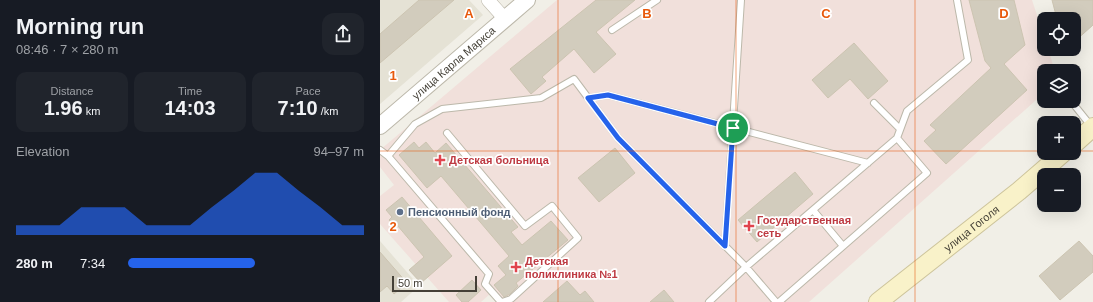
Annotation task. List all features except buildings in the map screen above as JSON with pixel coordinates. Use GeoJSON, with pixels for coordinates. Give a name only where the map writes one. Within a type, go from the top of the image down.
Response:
{"type":"FeatureCollection","features":[{"type":"Feature","properties":{"kind":"main road"},"geometry":{"type":"LineString","coordinates":[[1081,138],[1093,127]]}},
{"type":"Feature","properties":{"kind":"main road","name":"улица Гоголя"},"geometry":{"type":"LineString","coordinates":[[888,299],[1055,160]]}},
{"type":"Feature","properties":{"kind":"street"},"geometry":{"type":"LineString","coordinates":[[488,0],[505,19]]}},
{"type":"Feature","properties":{"kind":"street","name":"улица Карла Маркса"},"geometry":{"type":"LineString","coordinates":[[380,126],[527,0]]}},
{"type":"Feature","properties":{"kind":"lane"},"geometry":{"type":"LineString","coordinates":[[612,30],[657,0]]}},
{"type":"Feature","properties":{"kind":"lane"},"geometry":{"type":"LineString","coordinates":[[725,246],[740,0]]}},
{"type":"Feature","properties":{"kind":"lane"},"geometry":{"type":"LineString","coordinates":[[709,302],[746,267],[896,138],[907,111],[968,60],[957,0]]}},
{"type":"Feature","properties":{"kind":"lane"},"geometry":{"type":"LineString","coordinates":[[388,156],[415,124],[442,109],[541,98],[574,78],[618,138],[746,267],[778,302],[927,173],[896,138]]}},
{"type":"Feature","properties":{"kind":"lane"},"geometry":{"type":"LineString","coordinates":[[588,98],[608,95],[868,163]]}},
{"type":"Feature","properties":{"kind":"lane"},"geometry":{"type":"LineString","coordinates":[[874,103],[900,129]]}},
{"type":"Feature","properties":{"kind":"lane"},"geometry":{"type":"LineString","coordinates":[[1076,108],[1093,127]]}},
{"type":"Feature","properties":{"kind":"lane"},"geometry":{"type":"LineString","coordinates":[[380,150],[388,156],[489,274],[485,284],[502,302],[511,299],[578,238],[552,206],[525,226],[447,133]]}},
{"type":"Feature","properties":{"kind":"lane"},"geometry":{"type":"LineString","coordinates":[[813,210],[843,246]]}},
{"type":"Feature","properties":{"kind":"shaded area"},"geometry":{"type":"Polygon","coordinates":[[[380,0],[469,0],[483,15],[380,104],[380,0]]]}},
{"type":"Feature","properties":{"kind":"shaded area"},"geometry":{"type":"Polygon","coordinates":[[[557,0],[1032,0],[1037,15],[1037,56],[1050,56],[1053,64],[1037,64],[1037,99],[809,302],[497,302],[490,294],[481,302],[449,302],[380,224],[380,196],[394,185],[380,167],[380,150],[557,0]]]}},
{"type":"Feature","properties":{"kind":"shaded area"},"geometry":{"type":"Polygon","coordinates":[[[380,241],[419,286],[401,302],[380,302],[380,241]]]}},
{"type":"Feature","properties":{"kind":"place","name":"Детская больница"},"geometry":{"type":"Point","coordinates":[440,160]}},
{"type":"Feature","properties":{"kind":"place","name":"Пенсионный фонд"},"geometry":{"type":"Point","coordinates":[400,212]}},
{"type":"Feature","properties":{"kind":"place","name":"Государственная сеть"},"geometry":{"type":"Point","coordinates":[749,226]}},
{"type":"Feature","properties":{"kind":"place","name":"Детская поликлиника №1"},"geometry":{"type":"Point","coordinates":[516,267]}},
{"type":"Feature","properties":{"kind":"route"},"geometry":{"type":"LineString","coordinates":[[608,95],[733,128],[725,246],[618,138],[588,98],[608,95]]}}]}
